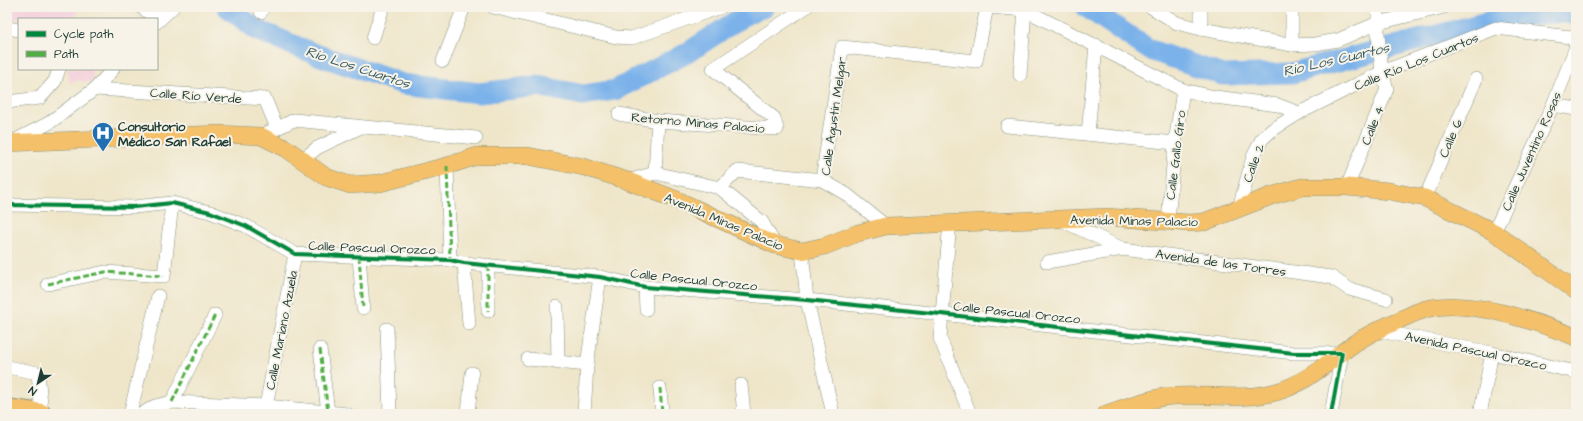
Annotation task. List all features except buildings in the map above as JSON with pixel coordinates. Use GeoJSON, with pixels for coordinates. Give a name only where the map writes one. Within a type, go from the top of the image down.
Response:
{"type":"FeatureCollection","features":[{"type":"Feature","properties":{"kind":"highway"},"geometry":{"type":"LineString","coordinates":[[7,409],[41,414]]}},
{"type":"Feature","properties":{"kind":"main road","name":"Avenida Minas Palacio"},"geometry":{"type":"LineString","coordinates":[[8,143],[218,134],[261,136],[287,149],[326,177],[350,185],[380,183],[447,166],[477,156],[528,156],[584,167],[628,181],[677,200],[775,245],[802,252],[826,246],[858,233],[886,226],[950,222],[1107,217],[1168,220],[1189,223],[1204,222],[1271,196],[1302,187],[1347,187],[1425,198],[1494,232],[1576,291]]}},
{"type":"Feature","properties":{"kind":"main road"},"geometry":{"type":"LineString","coordinates":[[1106,414],[1164,397],[1248,396],[1276,392],[1303,381],[1375,330],[1426,309],[1443,307],[1471,307],[1514,316],[1576,336]]}},
{"type":"Feature","properties":{"kind":"street"},"geometry":{"type":"LineString","coordinates":[[141,7],[154,18]]}},
{"type":"Feature","properties":{"kind":"street"},"geometry":{"type":"LineString","coordinates":[[158,21],[173,7]]}},
{"type":"Feature","properties":{"kind":"street"},"geometry":{"type":"LineString","coordinates":[[373,38],[383,7]]}},
{"type":"Feature","properties":{"kind":"street"},"geometry":{"type":"LineString","coordinates":[[443,61],[464,7]]}},
{"type":"Feature","properties":{"kind":"street"},"geometry":{"type":"LineString","coordinates":[[493,7],[616,37],[632,38],[712,9]]}},
{"type":"Feature","properties":{"kind":"street","name":"Retorno Minas Palacio"},"geometry":{"type":"LineString","coordinates":[[619,114],[658,121],[777,129],[774,118],[713,69],[806,7]]}},
{"type":"Feature","properties":{"kind":"street"},"geometry":{"type":"LineString","coordinates":[[987,7],[1026,10],[1183,90],[1215,97],[1278,105],[1299,113]]}},
{"type":"Feature","properties":{"kind":"street","name":"Calle Agustín Melgar"},"geometry":{"type":"LineString","coordinates":[[886,226],[846,194],[822,180],[842,47],[976,61],[987,7]]}},
{"type":"Feature","properties":{"kind":"street"},"geometry":{"type":"LineString","coordinates":[[1151,7],[1177,23],[1201,29],[1292,45],[1315,44],[1338,40],[1444,7]]}},
{"type":"Feature","properties":{"kind":"street"},"geometry":{"type":"LineString","coordinates":[[1201,7],[1201,29]]}},
{"type":"Feature","properties":{"kind":"street"},"geometry":{"type":"LineString","coordinates":[[1292,7],[1292,45]]}},
{"type":"Feature","properties":{"kind":"street","name":"Calle 4"},"geometry":{"type":"LineString","coordinates":[[1347,187],[1387,89],[1382,67],[1378,28],[1378,7]]}},
{"type":"Feature","properties":{"kind":"street"},"geometry":{"type":"LineString","coordinates":[[1020,75],[1026,10]]}},
{"type":"Feature","properties":{"kind":"street"},"geometry":{"type":"LineString","coordinates":[[7,28],[18,30]]}},
{"type":"Feature","properties":{"kind":"street","name":"Calle Río Los Cuartos"},"geometry":{"type":"LineString","coordinates":[[1299,113],[1382,67],[1496,28],[1570,37],[1575,42],[1576,47]]}},
{"type":"Feature","properties":{"kind":"street"},"geometry":{"type":"LineString","coordinates":[[1088,134],[1096,45]]}},
{"type":"Feature","properties":{"kind":"street","name":"Calle Juventino Rosas"},"geometry":{"type":"LineString","coordinates":[[1494,232],[1553,105],[1576,47]]}},
{"type":"Feature","properties":{"kind":"street"},"geometry":{"type":"LineString","coordinates":[[7,102],[40,98],[55,81],[59,70]]}},
{"type":"Feature","properties":{"kind":"street"},"geometry":{"type":"LineString","coordinates":[[8,143],[49,123],[95,89],[113,70]]}},
{"type":"Feature","properties":{"kind":"street","name":"Calle 6"},"geometry":{"type":"LineString","coordinates":[[1425,198],[1476,79]]}},
{"type":"Feature","properties":{"kind":"street","name":"Calle Río Verde"},"geometry":{"type":"LineString","coordinates":[[95,89],[265,99],[277,128]]}},
{"type":"Feature","properties":{"kind":"street","name":"Calle Gallo Giro"},"geometry":{"type":"LineString","coordinates":[[1168,220],[1175,143],[1183,90]]}},
{"type":"Feature","properties":{"kind":"street"},"geometry":{"type":"LineString","coordinates":[[1553,105],[1576,109]]}},
{"type":"Feature","properties":{"kind":"street","name":"Calle 2"},"geometry":{"type":"LineString","coordinates":[[1239,208],[1253,157],[1262,139],[1272,130],[1299,113]]}},
{"type":"Feature","properties":{"kind":"street"},"geometry":{"type":"LineString","coordinates":[[261,136],[294,120],[476,138]]}},
{"type":"Feature","properties":{"kind":"street"},"geometry":{"type":"LineString","coordinates":[[655,173],[658,121]]}},
{"type":"Feature","properties":{"kind":"street"},"geometry":{"type":"LineString","coordinates":[[1007,126],[1175,143]]}},
{"type":"Feature","properties":{"kind":"street"},"geometry":{"type":"LineString","coordinates":[[302,160],[317,148],[361,127]]}},
{"type":"Feature","properties":{"kind":"street","name":"Calle Pascual Orozco"},"geometry":{"type":"LineString","coordinates":[[447,166],[450,260]]}},
{"type":"Feature","properties":{"kind":"street"},"geometry":{"type":"LineString","coordinates":[[775,245],[762,222],[720,188],[737,171],[822,180]]}},
{"type":"Feature","properties":{"kind":"street","name":"Avenida Minas Palacio"},"geometry":{"type":"LineString","coordinates":[[628,181],[655,173],[720,188]]}},
{"type":"Feature","properties":{"kind":"street"},"geometry":{"type":"LineString","coordinates":[[48,284],[105,272],[164,276],[172,202]]}},
{"type":"Feature","properties":{"kind":"street","name":"Calle Pascual Orozco"},"geometry":{"type":"LineString","coordinates":[[7,205],[134,207],[172,202],[210,212],[246,226],[295,254],[450,260],[464,263],[600,277],[645,286],[807,300],[1294,353],[1342,352]]}},
{"type":"Feature","properties":{"kind":"street","name":"Avenida de las Torres"},"geometry":{"type":"LineString","coordinates":[[1057,219],[1123,249],[1331,277],[1350,289],[1386,299]]}},
{"type":"Feature","properties":{"kind":"street"},"geometry":{"type":"LineString","coordinates":[[950,222],[940,338],[970,414]]}},
{"type":"Feature","properties":{"kind":"street"},"geometry":{"type":"LineString","coordinates":[[1047,262],[1123,249]]}},
{"type":"Feature","properties":{"kind":"street"},"geometry":{"type":"LineString","coordinates":[[802,252],[807,300],[833,414]]}},
{"type":"Feature","properties":{"kind":"street","name":"Calle Mariano Azuela"},"geometry":{"type":"LineString","coordinates":[[266,406],[295,254]]}},
{"type":"Feature","properties":{"kind":"street"},"geometry":{"type":"LineString","coordinates":[[359,256],[363,308]]}},
{"type":"Feature","properties":{"kind":"street"},"geometry":{"type":"LineString","coordinates":[[464,263],[469,324]]}},
{"type":"Feature","properties":{"kind":"street"},"geometry":{"type":"LineString","coordinates":[[488,265],[488,310]]}},
{"type":"Feature","properties":{"kind":"street"},"geometry":{"type":"LineString","coordinates":[[584,414],[587,365],[600,277]]}},
{"type":"Feature","properties":{"kind":"street"},"geometry":{"type":"LineString","coordinates":[[645,286],[646,308]]}},
{"type":"Feature","properties":{"kind":"street"},"geometry":{"type":"LineString","coordinates":[[130,414],[158,296]]}},
{"type":"Feature","properties":{"kind":"street"},"geometry":{"type":"LineString","coordinates":[[557,307],[558,363]]}},
{"type":"Feature","properties":{"kind":"street"},"geometry":{"type":"LineString","coordinates":[[172,402],[214,315]]}},
{"type":"Feature","properties":{"kind":"street"},"geometry":{"type":"LineString","coordinates":[[387,329],[390,414]]}},
{"type":"Feature","properties":{"kind":"street","name":"Avenida Pascual Orozco"},"geometry":{"type":"LineString","coordinates":[[1375,330],[1492,353],[1576,372]]}},
{"type":"Feature","properties":{"kind":"street"},"geometry":{"type":"LineString","coordinates":[[320,349],[328,412]]}},
{"type":"Feature","properties":{"kind":"street"},"geometry":{"type":"LineString","coordinates":[[1331,414],[1342,352]]}},
{"type":"Feature","properties":{"kind":"street"},"geometry":{"type":"LineString","coordinates":[[1480,414],[1492,353]]}},
{"type":"Feature","properties":{"kind":"street"},"geometry":{"type":"LineString","coordinates":[[528,359],[587,365]]}},
{"type":"Feature","properties":{"kind":"street"},"geometry":{"type":"LineString","coordinates":[[7,367],[38,373],[41,414]]}},
{"type":"Feature","properties":{"kind":"street"},"geometry":{"type":"LineString","coordinates":[[468,414],[472,373]]}},
{"type":"Feature","properties":{"kind":"street"},"geometry":{"type":"LineString","coordinates":[[741,385],[744,414]]}},
{"type":"Feature","properties":{"kind":"street"},"geometry":{"type":"LineString","coordinates":[[660,388],[662,414]]}},
{"type":"Feature","properties":{"kind":"street"},"geometry":{"type":"LineString","coordinates":[[142,414],[155,406],[172,402],[266,406],[346,414]]}},
{"type":"Feature","properties":{"kind":"shaded area"},"geometry":{"type":"Polygon","coordinates":[[[7,7],[76,7],[77,15],[73,16],[73,18],[18,18],[18,20],[7,18],[7,7]]]}},
{"type":"Feature","properties":{"kind":"shaded area"},"geometry":{"type":"Polygon","coordinates":[[[67,70],[91,70],[94,82],[84,82],[81,80],[70,82],[67,70]]]}},
{"type":"Feature","properties":{"kind":"waterway","name":"Río Los Cuartos"},"geometry":{"type":"LineString","coordinates":[[227,7],[257,30],[315,54],[403,84],[479,93],[538,86],[583,95],[615,90],[687,53],[748,13],[764,7]]}},
{"type":"Feature","properties":{"kind":"waterway","name":"Río Los Cuartos"},"geometry":{"type":"LineString","coordinates":[[1086,7],[1150,50],[1223,75],[1292,73],[1503,18],[1560,12],[1576,15]]}},
{"type":"Feature","properties":{"kind":"marked path"},"geometry":{"type":"LineString","coordinates":[[447,166],[450,260]]}},
{"type":"Feature","properties":{"kind":"marked path"},"geometry":{"type":"LineString","coordinates":[[359,256],[363,308]]}},
{"type":"Feature","properties":{"kind":"marked path"},"geometry":{"type":"LineString","coordinates":[[488,265],[488,311]]}},
{"type":"Feature","properties":{"kind":"marked path"},"geometry":{"type":"LineString","coordinates":[[48,284],[105,272],[164,276]]}},
{"type":"Feature","properties":{"kind":"marked path"},"geometry":{"type":"LineString","coordinates":[[172,402],[215,315]]}},
{"type":"Feature","properties":{"kind":"marked path"},"geometry":{"type":"LineString","coordinates":[[320,349],[328,412]]}},
{"type":"Feature","properties":{"kind":"marked path"},"geometry":{"type":"LineString","coordinates":[[660,388],[662,414]]}},
{"type":"Feature","properties":{"kind":"cycle path"},"geometry":{"type":"LineString","coordinates":[[7,205],[134,207],[172,203],[210,212],[246,226],[295,254],[450,260],[464,263],[600,277],[645,287],[807,300],[1294,353],[1342,353],[1331,414]]}},
{"type":"Feature","properties":{"kind":"place","name":"Consultorio Médico San Rafael"},"geometry":{"type":"Point","coordinates":[103,152]}}]}
